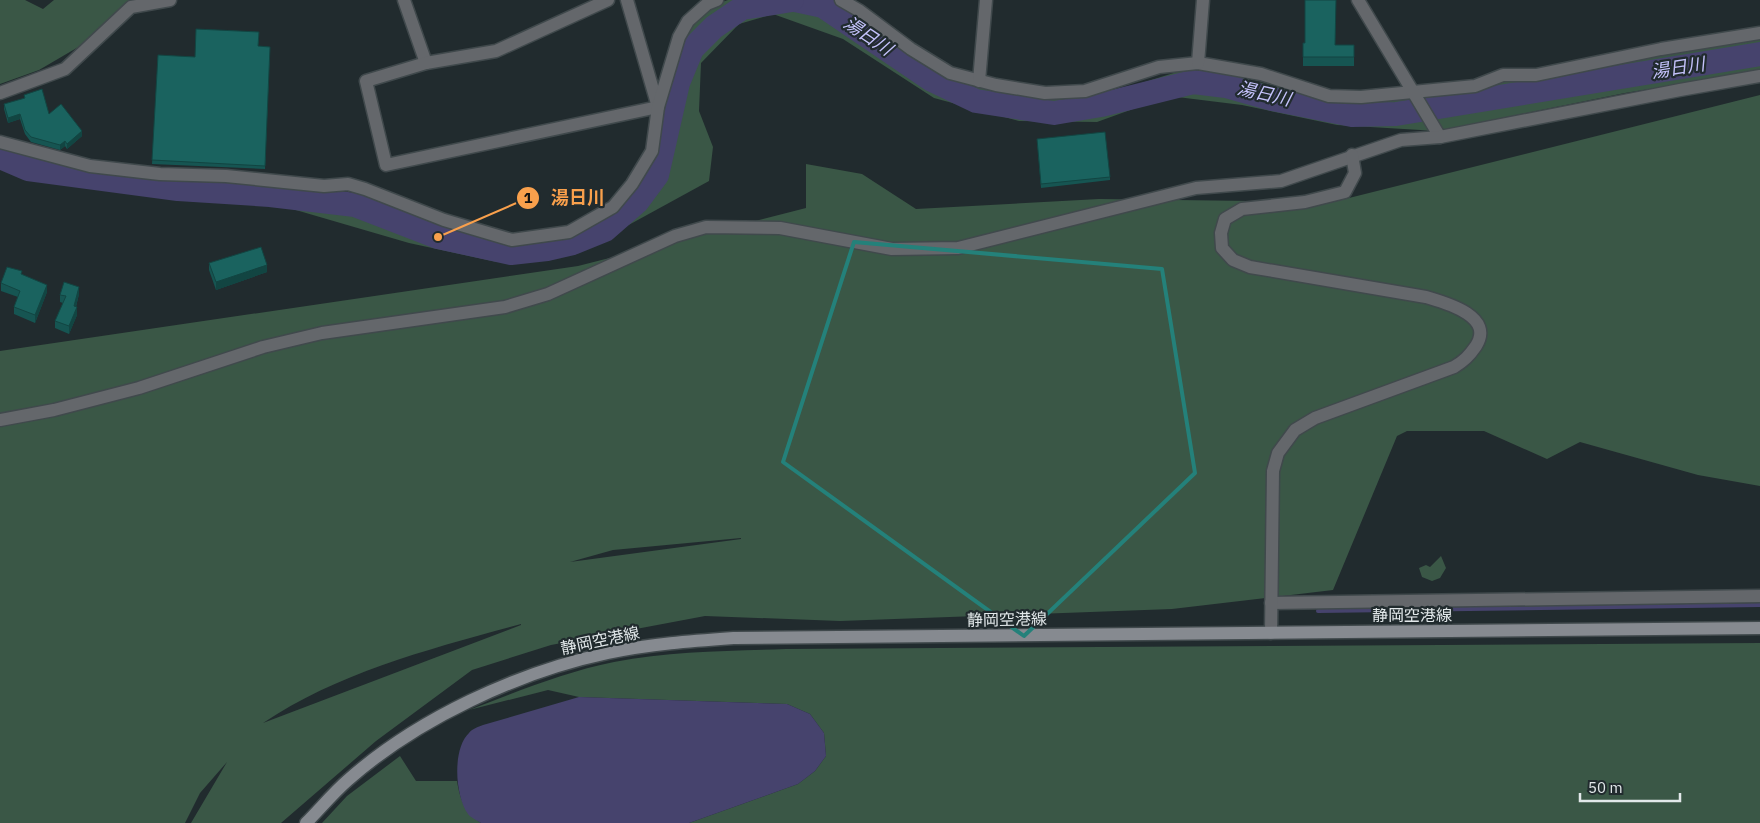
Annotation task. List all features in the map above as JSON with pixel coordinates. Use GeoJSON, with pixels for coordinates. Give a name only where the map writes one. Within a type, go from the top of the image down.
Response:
{"type":"FeatureCollection","features":[{"type":"Feature","properties":{"kind":"main road","name":"静岡空港線"},"geometry":{"type":"LineString","coordinates":[[306,823],[349,780],[432,721],[487,692],[574,661],[609,652],[671,643],[735,638],[1760,628]]}},
{"type":"Feature","properties":{"kind":"street"},"geometry":{"type":"LineString","coordinates":[[0,93],[65,70],[131,7],[170,0]]}},
{"type":"Feature","properties":{"kind":"street"},"geometry":{"type":"LineString","coordinates":[[404,0],[426,63]]}},
{"type":"Feature","properties":{"kind":"street"},"geometry":{"type":"LineString","coordinates":[[608,0],[496,50],[426,63],[366,81],[386,165],[658,107]]}},
{"type":"Feature","properties":{"kind":"street"},"geometry":{"type":"LineString","coordinates":[[627,0],[658,107]]}},
{"type":"Feature","properties":{"kind":"street"},"geometry":{"type":"LineString","coordinates":[[0,142],[90,166],[160,174],[226,176],[324,186],[348,184],[444,220],[512,240],[569,232],[613,207],[632,184],[652,152],[658,107],[679,37],[688,21],[707,4],[717,0]]}},
{"type":"Feature","properties":{"kind":"street"},"geometry":{"type":"LineString","coordinates":[[841,0],[911,49],[950,73],[979,81],[1045,93],[1085,91],[1158,67],[1198,62],[1261,74],[1330,96],[1360,97],[1476,86],[1503,76],[1536,75],[1661,49],[1760,33]]}},
{"type":"Feature","properties":{"kind":"street"},"geometry":{"type":"LineString","coordinates":[[979,81],[986,0]]}},
{"type":"Feature","properties":{"kind":"street"},"geometry":{"type":"LineString","coordinates":[[1198,62],[1203,0]]}},
{"type":"Feature","properties":{"kind":"street"},"geometry":{"type":"LineString","coordinates":[[1358,0],[1440,137]]}},
{"type":"Feature","properties":{"kind":"street"},"geometry":{"type":"LineString","coordinates":[[0,420],[54,410],[140,388],[263,348],[322,333],[505,307],[548,294],[675,236],[706,228],[780,228],[892,249],[958,248],[1196,188],[1281,181],[1352,155],[1402,140],[1440,137],[1760,76]]}},
{"type":"Feature","properties":{"kind":"street"},"geometry":{"type":"LineString","coordinates":[[1271,633],[1273,471],[1278,453],[1295,430],[1315,418],[1454,367],[1467,360],[1480,340],[1479,326],[1469,314],[1454,306],[1426,297],[1250,267],[1234,260],[1222,248],[1221,233],[1225,219],[1242,209],[1305,202],[1346,192],[1355,173],[1352,155]]}},
{"type":"Feature","properties":{"kind":"street"},"geometry":{"type":"LineString","coordinates":[[1271,603],[1760,596]]}},
{"type":"Feature","properties":{"kind":"highlighted area"},"geometry":{"type":"Polygon","coordinates":[[[854,242],[1162,269],[1195,473],[1024,636],[783,462],[854,242]]]}},
{"type":"Feature","properties":{"kind":"green space"},"geometry":{"type":"Polygon","coordinates":[[[0,0],[25,0],[43,9],[54,0],[145,0],[104,32],[39,70],[0,84],[0,0]]]}},
{"type":"Feature","properties":{"kind":"green space"},"geometry":{"type":"Polygon","coordinates":[[[728,0],[831,0],[856,12],[897,45],[964,85],[1081,102],[1180,71],[1232,75],[1324,99],[1395,100],[1760,39],[1760,71],[1625,93],[1437,131],[1337,125],[1242,105],[1169,96],[1097,122],[1019,121],[934,98],[843,39],[773,14],[739,24],[701,63],[699,111],[713,147],[709,181],[583,250],[497,262],[409,243],[258,199],[128,194],[0,169],[0,141],[149,172],[353,194],[512,245],[570,236],[623,205],[653,160],[687,33],[710,6],[728,0]]]}},
{"type":"Feature","properties":{"kind":"green space"},"geometry":{"type":"Polygon","coordinates":[[[1760,95],[1760,486],[1698,475],[1580,442],[1547,459],[1484,431],[1407,431],[1397,436],[1333,590],[1172,609],[840,621],[705,616],[551,645],[472,670],[376,741],[281,823],[191,823],[227,762],[200,793],[185,823],[0,823],[0,351],[578,266],[806,208],[806,164],[862,174],[916,209],[1099,199],[1333,202],[1760,95]],[[741,539],[613,550],[570,562],[741,539]],[[521,625],[454,642],[388,663],[323,689],[263,723],[521,625]]]}},
{"type":"Feature","properties":{"kind":"green space"},"geometry":{"type":"Polygon","coordinates":[[[1441,556],[1446,568],[1440,578],[1432,581],[1422,577],[1419,568],[1426,565],[1430,567],[1441,556]]]}},
{"type":"Feature","properties":{"kind":"green space"},"geometry":{"type":"Polygon","coordinates":[[[1760,643],[1760,823],[689,823],[798,784],[815,771],[826,756],[824,733],[810,714],[787,704],[579,697],[548,690],[469,710],[540,683],[595,666],[635,658],[700,652],[786,649],[1760,643]]]}},
{"type":"Feature","properties":{"kind":"green space"},"geometry":{"type":"Polygon","coordinates":[[[400,756],[416,781],[457,781],[464,805],[481,823],[322,823],[347,796],[400,756]]]}},
{"type":"Feature","properties":{"kind":"shaded area"},"geometry":{"type":"Polygon","coordinates":[[[579,697],[787,704],[810,714],[824,733],[826,756],[815,771],[798,784],[689,823],[481,823],[469,815],[460,796],[457,773],[460,750],[470,732],[483,725],[579,697]]]}},
{"type":"Feature","properties":{"kind":"building"},"geometry":{"type":"Polygon","coordinates":[[[1305,0],[1336,0],[1335,45],[1354,45],[1354,57],[1303,57],[1303,43],[1305,43],[1305,0]]]}},
{"type":"Feature","properties":{"kind":"building"},"geometry":{"type":"Polygon","coordinates":[[[196,29],[259,32],[258,46],[270,47],[265,166],[152,160],[158,55],[195,57],[196,29]]]}},
{"type":"Feature","properties":{"kind":"building"},"geometry":{"type":"Polygon","coordinates":[[[42,89],[49,114],[61,104],[82,131],[67,144],[65,141],[60,145],[31,137],[25,130],[20,114],[8,118],[4,104],[25,98],[24,95],[42,89]]]}},
{"type":"Feature","properties":{"kind":"building"},"geometry":{"type":"Polygon","coordinates":[[[1105,132],[1110,177],[1041,184],[1037,139],[1105,132]]]}},
{"type":"Feature","properties":{"kind":"building"},"geometry":{"type":"Polygon","coordinates":[[[261,247],[267,265],[216,282],[209,263],[261,247]]]}},
{"type":"Feature","properties":{"kind":"building"},"geometry":{"type":"Polygon","coordinates":[[[7,267],[22,271],[21,274],[47,285],[35,315],[14,307],[20,291],[1,283],[7,267]]]}},
{"type":"Feature","properties":{"kind":"building"},"geometry":{"type":"Polygon","coordinates":[[[64,282],[79,287],[74,306],[77,307],[69,326],[55,321],[66,296],[60,295],[64,282]]]}},
{"type":"Feature","properties":{"kind":"waterway","name":"湯日川"},"geometry":{"type":"LineString","coordinates":[[0,157],[28,169],[178,189],[270,195],[355,205],[438,237],[511,253],[547,249],[573,243],[605,230],[637,202],[657,175],[678,83],[692,49],[714,27],[742,8],[792,0]]}},
{"type":"Feature","properties":{"kind":"waterway","name":"湯日川"},"geometry":{"type":"LineString","coordinates":[[795,0],[823,6],[932,80],[976,101],[1054,113],[1101,105],[1193,82],[1226,86],[1272,99],[1352,115],[1396,114],[1760,54]]}},
{"type":"Feature","properties":{"kind":"waterway"},"geometry":{"type":"LineString","coordinates":[[1318,611],[1760,605]]}},
{"type":"Feature","properties":{"kind":"place","name":"湯日川"},"geometry":{"type":"Point","coordinates":[438,237]}}]}
